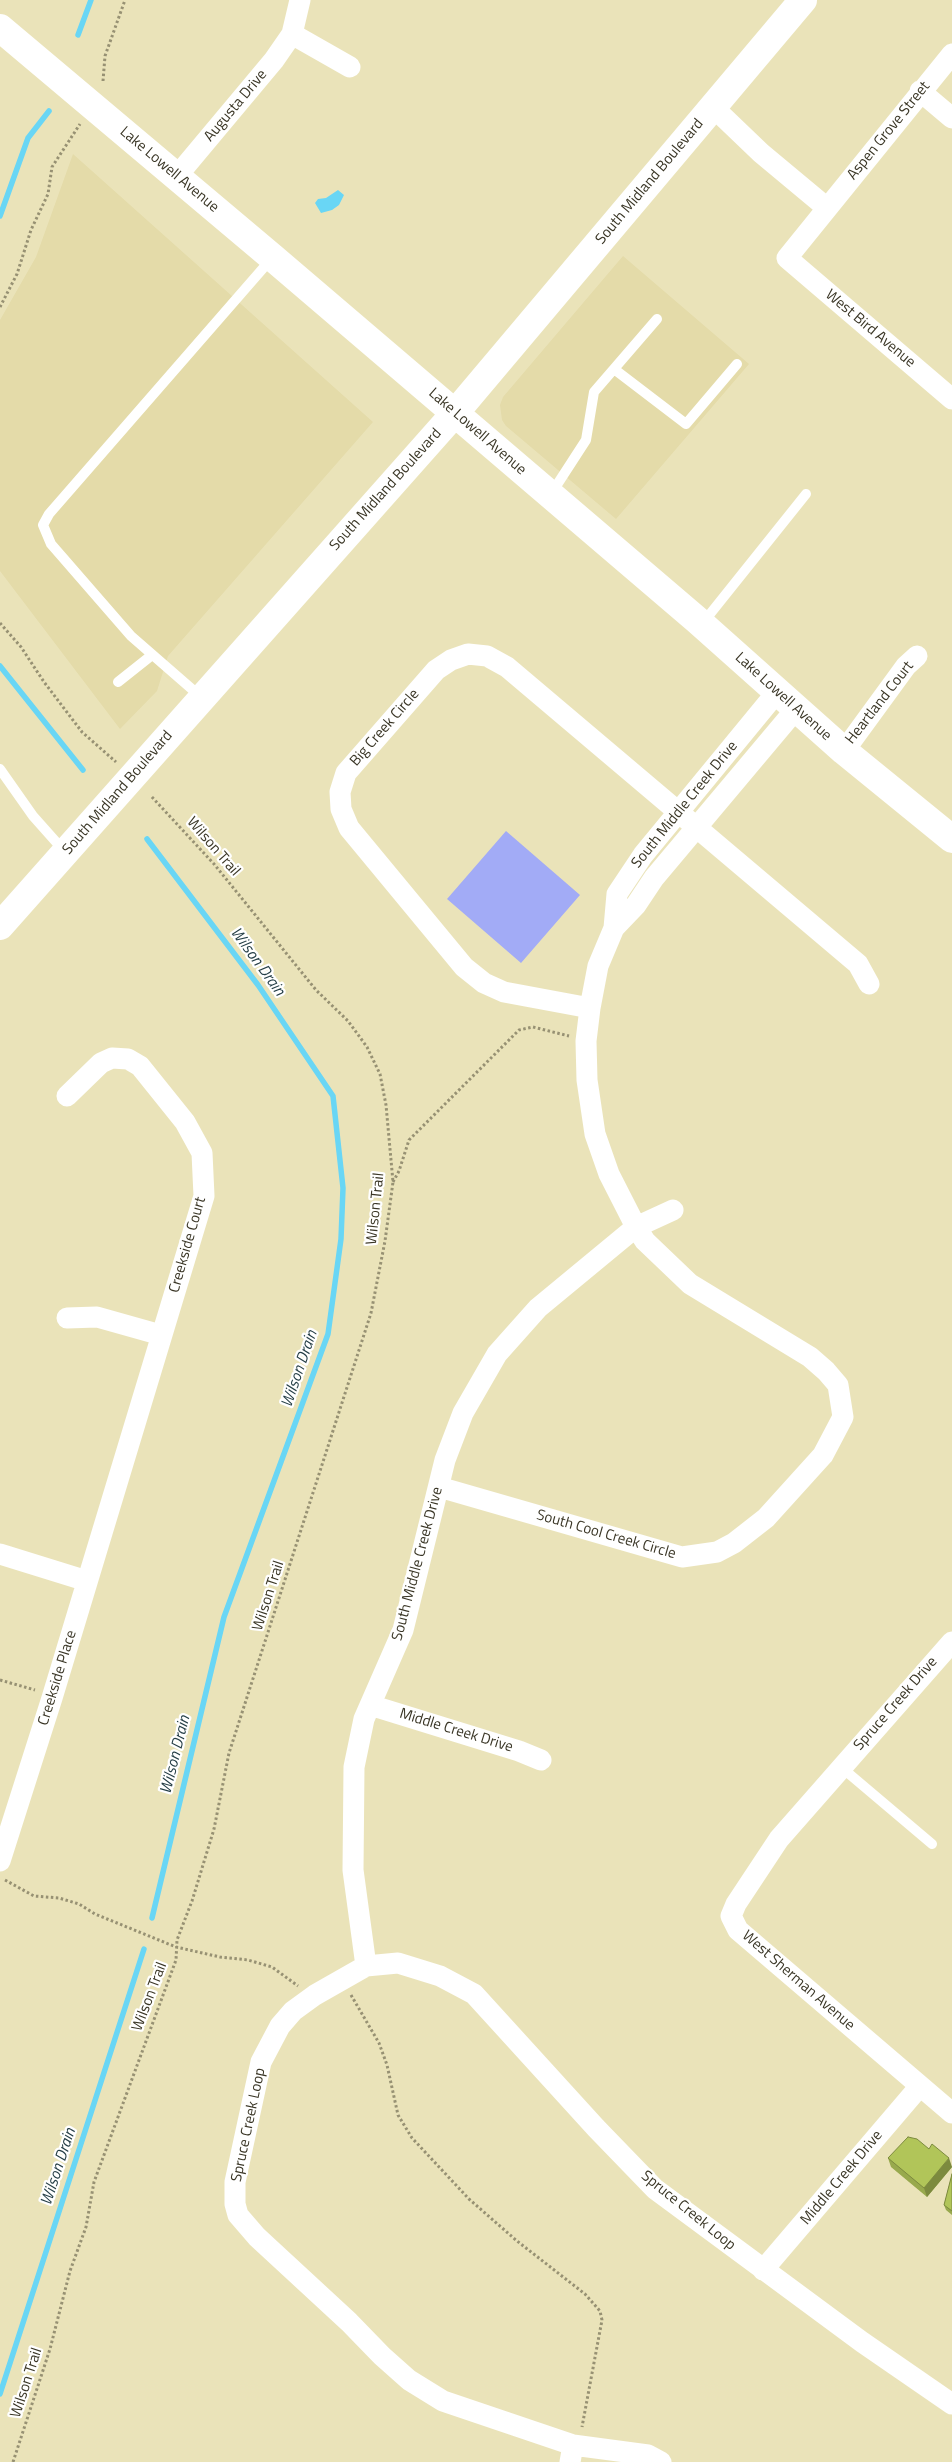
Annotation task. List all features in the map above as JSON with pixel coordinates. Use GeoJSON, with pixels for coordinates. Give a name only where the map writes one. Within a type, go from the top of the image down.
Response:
{"type":"FeatureCollection","features":[{"type":"Feature","properties":{"kind":"main road","name":"South Midland Boulevard"},"geometry":{"type":"LineString","coordinates":[[0,926],[455,413],[803,0]]}},
{"type":"Feature","properties":{"kind":"main road","name":"Lake Lowell Avenue"},"geometry":{"type":"LineString","coordinates":[[0,28],[177,176],[702,624],[844,751],[952,839]]}},
{"type":"Feature","properties":{"kind":"street","name":"Augusta Drive"},"geometry":{"type":"LineString","coordinates":[[177,176],[268,68],[292,34],[300,0]]}},
{"type":"Feature","properties":{"kind":"street"},"geometry":{"type":"LineString","coordinates":[[292,34],[350,67]]}},
{"type":"Feature","properties":{"kind":"street","name":"Aspen Grove Street"},"geometry":{"type":"LineString","coordinates":[[787,258],[920,91],[952,54]]}},
{"type":"Feature","properties":{"kind":"street"},"geometry":{"type":"LineString","coordinates":[[920,91],[952,118]]}},
{"type":"Feature","properties":{"kind":"street"},"geometry":{"type":"LineString","coordinates":[[713,107],[761,153],[827,208]]}},
{"type":"Feature","properties":{"kind":"street","name":"West Bird Avenue"},"geometry":{"type":"LineString","coordinates":[[787,258],[952,399]]}},
{"type":"Feature","properties":{"kind":"street","name":"Big Creek Circle"},"geometry":{"type":"LineString","coordinates":[[590,1008],[504,992],[484,983],[464,967],[349,828],[341,809],[340,792],[346,773],[436,670],[451,660],[468,654],[487,656],[507,667],[695,828]]}},
{"type":"Feature","properties":{"kind":"street","name":"Heartland Court"},"geometry":{"type":"LineString","coordinates":[[844,751],[906,666],[916,656]]}},
{"type":"Feature","properties":{"kind":"street","name":"South Middle Creek Drive"},"geometry":{"type":"LineString","coordinates":[[636,1227],[609,1174],[595,1134],[587,1080],[586,1041],[590,1008],[598,966],[614,928],[617,894],[632,869],[678,813],[786,701]]}},
{"type":"Feature","properties":{"kind":"street","name":"South Middle Creek Drive"},"geometry":{"type":"LineString","coordinates":[[614,928],[636,905],[654,878],[695,828],[786,701]]}},
{"type":"Feature","properties":{"kind":"street","name":"South Middle Creek Drive"},"geometry":{"type":"LineString","coordinates":[[695,828],[858,964],[869,984]]}},
{"type":"Feature","properties":{"kind":"street","name":"Creekside Court"},"geometry":{"type":"LineString","coordinates":[[67,1096],[102,1064],[112,1058],[128,1059],[140,1066],[185,1122],[202,1153],[204,1196],[113,1495]]}},
{"type":"Feature","properties":{"kind":"street","name":"South Middle Creek Drive"},"geometry":{"type":"LineString","coordinates":[[366,1966],[352,1870],[354,1768],[364,1719],[403,1630],[445,1460],[463,1413],[497,1354],[538,1308],[636,1227],[673,1210]]}},
{"type":"Feature","properties":{"kind":"street","name":"South Cool Creek Circle"},"geometry":{"type":"LineString","coordinates":[[439,1487],[682,1557],[717,1552],[734,1543],[766,1518],[823,1454],[842,1417],[838,1385],[810,1357],[690,1284],[667,1264],[636,1227]]}},
{"type":"Feature","properties":{"kind":"street"},"geometry":{"type":"LineString","coordinates":[[67,1318],[97,1317],[161,1335]]}},
{"type":"Feature","properties":{"kind":"street","name":"Creekside Place"},"geometry":{"type":"LineString","coordinates":[[0,1861],[52,1698],[113,1495]]}},
{"type":"Feature","properties":{"kind":"street"},"geometry":{"type":"LineString","coordinates":[[0,1554],[87,1581]]}},
{"type":"Feature","properties":{"kind":"street","name":"Spruce Creek Drive"},"geometry":{"type":"LineString","coordinates":[[841,1767],[952,1642]]}},
{"type":"Feature","properties":{"kind":"street","name":"Middle Creek Drive"},"geometry":{"type":"LineString","coordinates":[[370,1705],[519,1750],[541,1760]]}},
{"type":"Feature","properties":{"kind":"street","name":"West Sherman Avenue"},"geometry":{"type":"LineString","coordinates":[[841,1767],[779,1839],[736,1904],[731,1916],[738,1930],[920,2086]]}},
{"type":"Feature","properties":{"kind":"street","name":"Spruce Creek Loop"},"geometry":{"type":"LineString","coordinates":[[661,2462],[648,2456],[574,2451],[443,2401],[409,2380],[257,2238],[238,2215],[235,2204],[235,2182],[262,2062],[280,2026],[293,2011],[366,1966],[398,1963],[440,1976],[474,1994],[596,2128],[655,2189],[862,2342],[952,2404]]}},
{"type":"Feature","properties":{"kind":"street"},"geometry":{"type":"LineString","coordinates":[[920,2086],[952,2113]]}},
{"type":"Feature","properties":{"kind":"street","name":"Middle Creek Drive"},"geometry":{"type":"LineString","coordinates":[[764,2270],[920,2086]]}},
{"type":"Feature","properties":{"kind":"lane"},"geometry":{"type":"LineString","coordinates":[[201,698],[130,636],[51,544],[42,524],[272,257]]}},
{"type":"Feature","properties":{"kind":"lane"},"geometry":{"type":"LineString","coordinates":[[550,495],[586,440],[594,392],[657,319]]}},
{"type":"Feature","properties":{"kind":"lane"},"geometry":{"type":"LineString","coordinates":[[614,369],[686,424],[737,364]]}},
{"type":"Feature","properties":{"kind":"lane"},"geometry":{"type":"LineString","coordinates":[[702,624],[806,494]]}},
{"type":"Feature","properties":{"kind":"lane"},"geometry":{"type":"LineString","coordinates":[[118,682],[152,655]]}},
{"type":"Feature","properties":{"kind":"lane"},"geometry":{"type":"LineString","coordinates":[[0,769],[33,816],[66,853]]}},
{"type":"Feature","properties":{"kind":"lane"},"geometry":{"type":"LineString","coordinates":[[841,1767],[932,1844]]}},
{"type":"Feature","properties":{"kind":"path"},"geometry":{"type":"LineString","coordinates":[[103,82],[105,56],[125,0]]}},
{"type":"Feature","properties":{"kind":"path"},"geometry":{"type":"LineString","coordinates":[[0,307],[17,274],[30,230],[48,194],[52,167],[82,121]]}},
{"type":"Feature","properties":{"kind":"path"},"geometry":{"type":"LineString","coordinates":[[0,623],[21,647],[44,682],[82,732],[118,764]]}},
{"type":"Feature","properties":{"kind":"path","name":"Wilson Trail"},"geometry":{"type":"LineString","coordinates":[[13,2462],[50,2349],[70,2271],[86,2227],[94,2182],[176,1960],[176,1947],[214,1829],[229,1753],[371,1312],[385,1241],[393,1182],[382,1082],[367,1047],[348,1021],[316,990],[214,864],[151,796]]}},
{"type":"Feature","properties":{"kind":"path"},"geometry":{"type":"LineString","coordinates":[[393,1182],[409,1140],[519,1030],[533,1027],[586,1041]]}},
{"type":"Feature","properties":{"kind":"path"},"geometry":{"type":"LineString","coordinates":[[0,1680],[33,1689],[52,1698]]}},
{"type":"Feature","properties":{"kind":"path"},"geometry":{"type":"LineString","coordinates":[[0,1877],[34,1896],[59,1898],[79,1904],[95,1914],[176,1947],[220,1957],[248,1960],[272,1967],[297,1985],[308,2000]]}},
{"type":"Feature","properties":{"kind":"path"},"geometry":{"type":"LineString","coordinates":[[342,1980],[379,2043],[387,2065],[398,2115],[412,2138],[469,2199],[517,2241],[585,2294],[600,2311],[602,2320],[574,2451]]}},
{"type":"Feature","properties":{"kind":"shaded area"},"geometry":{"type":"Polygon","coordinates":[[[73,154],[373,422],[168,656],[157,691],[120,729],[0,571],[0,320],[36,257],[73,154]]]}},
{"type":"Feature","properties":{"kind":"shaded area"},"geometry":{"type":"Polygon","coordinates":[[[338,190],[344,195],[339,205],[332,210],[321,213],[315,203],[318,199],[326,198],[338,190]]]}},
{"type":"Feature","properties":{"kind":"shaded area"},"geometry":{"type":"Polygon","coordinates":[[[623,256],[749,364],[616,519],[506,426],[502,420],[500,405],[503,397],[623,256]]]}},
{"type":"Feature","properties":{"kind":"shaded area"},"geometry":{"type":"Polygon","coordinates":[[[506,831],[580,895],[521,963],[447,899],[506,831]]]}},
{"type":"Feature","properties":{"kind":"building"},"geometry":{"type":"Polygon","coordinates":[[[908,2137],[917,2139],[929,2149],[932,2144],[949,2158],[924,2188],[888,2158],[908,2137]]]}},
{"type":"Feature","properties":{"kind":"building"},"geometry":{"type":"Polygon","coordinates":[[[952,2174],[952,2211],[944,2205],[952,2174]]]}},
{"type":"Feature","properties":{"kind":"waterway","name":"Wilson Drain"},"geometry":{"type":"LineString","coordinates":[[78,35],[91,0]]}},
{"type":"Feature","properties":{"kind":"waterway","name":"Wilson Drain"},"geometry":{"type":"LineString","coordinates":[[0,216],[28,138],[49,111]]}},
{"type":"Feature","properties":{"kind":"waterway","name":"Wilson Drain"},"geometry":{"type":"LineString","coordinates":[[0,666],[83,770]]}},
{"type":"Feature","properties":{"kind":"waterway","name":"Wilson Drain"},"geometry":{"type":"LineString","coordinates":[[147,839],[258,985],[333,1096],[343,1188],[341,1239],[328,1334],[224,1617],[152,1918]]}},
{"type":"Feature","properties":{"kind":"waterway","name":"Wilson Drain"},"geometry":{"type":"LineString","coordinates":[[0,2394],[144,1949]]}}]}
